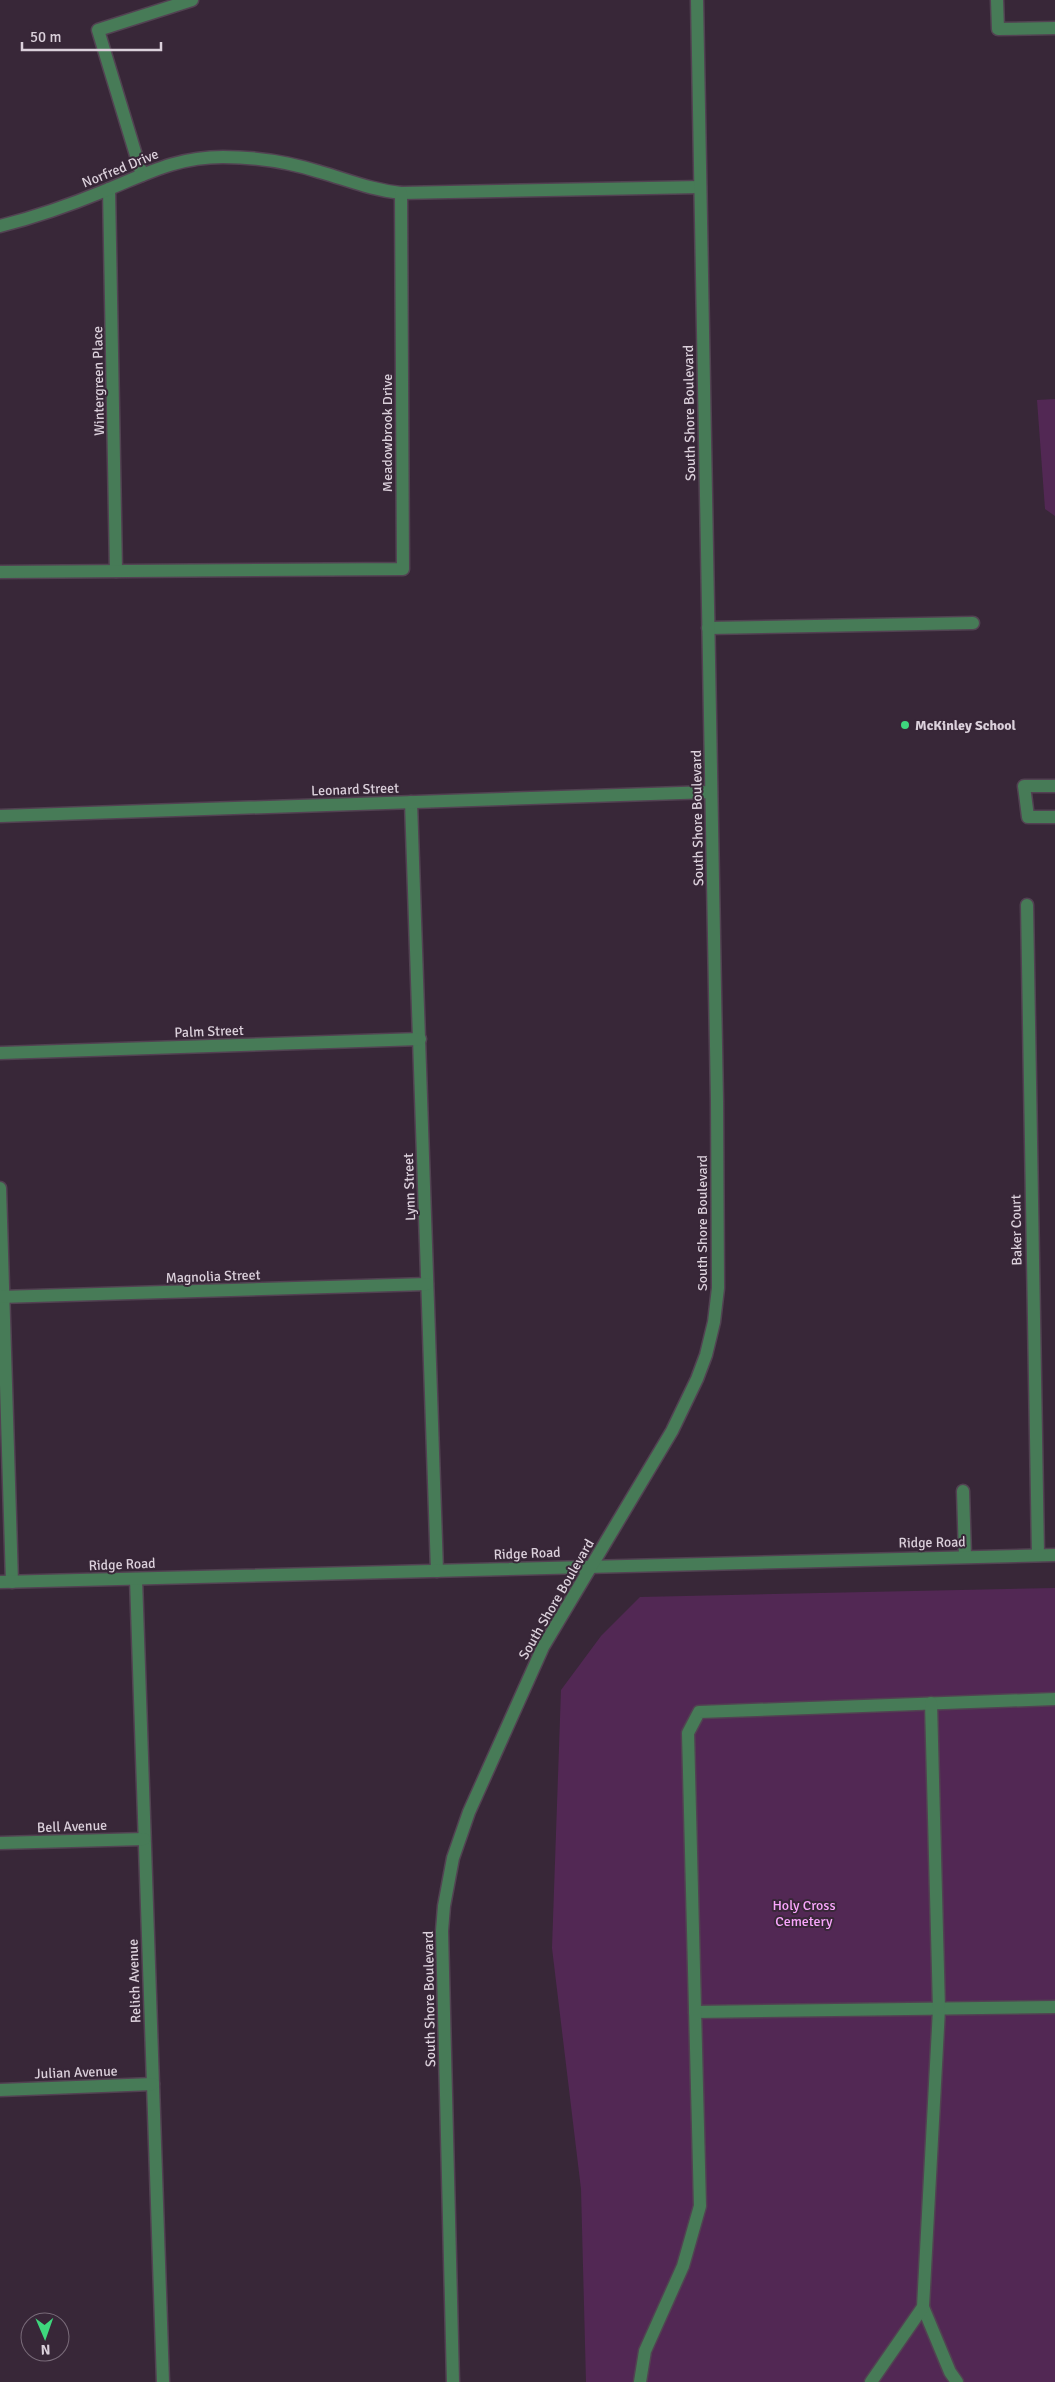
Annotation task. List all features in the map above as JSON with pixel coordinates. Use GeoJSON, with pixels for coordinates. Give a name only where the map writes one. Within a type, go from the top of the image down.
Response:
{"type":"FeatureCollection","features":[{"type":"Feature","properties":{"kind":"street"},"geometry":{"type":"LineString","coordinates":[[142,175],[98,30],[192,0]]}},
{"type":"Feature","properties":{"kind":"street","name":"South Shore Boulevard"},"geometry":{"type":"LineString","coordinates":[[453,2382],[443,1941],[444,1906],[453,1858],[469,1812],[543,1647],[672,1430],[697,1379],[706,1355],[714,1322],[718,1288],[717,1101],[697,0]]}},
{"type":"Feature","properties":{"kind":"street"},"geometry":{"type":"LineString","coordinates":[[998,0],[998,29],[1055,28]]}},
{"type":"Feature","properties":{"kind":"street","name":"Norfred Drive"},"geometry":{"type":"LineString","coordinates":[[0,226],[56,210],[160,167],[190,160],[222,157],[254,158],[288,163],[377,190],[401,193]]}},
{"type":"Feature","properties":{"kind":"street"},"geometry":{"type":"LineString","coordinates":[[401,193],[700,187]]}},
{"type":"Feature","properties":{"kind":"street","name":"Wintergreen Place"},"geometry":{"type":"LineString","coordinates":[[108,189],[116,571]]}},
{"type":"Feature","properties":{"kind":"street","name":"Meadowbrook Drive"},"geometry":{"type":"LineString","coordinates":[[0,572],[403,569],[401,193]]}},
{"type":"Feature","properties":{"kind":"street"},"geometry":{"type":"LineString","coordinates":[[708,628],[973,623]]}},
{"type":"Feature","properties":{"kind":"street"},"geometry":{"type":"LineString","coordinates":[[1055,786],[1024,786],[1028,817],[1055,817]]}},
{"type":"Feature","properties":{"kind":"street","name":"Leonard Street"},"geometry":{"type":"LineString","coordinates":[[0,816],[711,792]]}},
{"type":"Feature","properties":{"kind":"street","name":"Lynn Street"},"geometry":{"type":"LineString","coordinates":[[410,802],[420,1039],[437,1571]]}},
{"type":"Feature","properties":{"kind":"street","name":"Baker Court"},"geometry":{"type":"LineString","coordinates":[[1027,905],[1038,1555]]}},
{"type":"Feature","properties":{"kind":"street","name":"Palm Street"},"geometry":{"type":"LineString","coordinates":[[0,1053],[420,1039]]}},
{"type":"Feature","properties":{"kind":"street"},"geometry":{"type":"LineString","coordinates":[[0,1188],[6,1582]]}},
{"type":"Feature","properties":{"kind":"street","name":"Magnolia Street"},"geometry":{"type":"LineString","coordinates":[[2,1297],[427,1284]]}},
{"type":"Feature","properties":{"kind":"street"},"geometry":{"type":"LineString","coordinates":[[962,1491],[965,1556]]}},
{"type":"Feature","properties":{"kind":"street","name":"Ridge Road"},"geometry":{"type":"LineString","coordinates":[[6,1582],[1055,1555]]}},
{"type":"Feature","properties":{"kind":"street","name":"Relich Avenue"},"geometry":{"type":"LineString","coordinates":[[136,1579],[163,2382]]}},
{"type":"Feature","properties":{"kind":"street"},"geometry":{"type":"LineString","coordinates":[[640,2382],[645,2351],[683,2266],[700,2206],[688,1733],[699,1712],[1055,1699]]}},
{"type":"Feature","properties":{"kind":"street"},"geometry":{"type":"LineString","coordinates":[[931,1703],[939,2009],[923,2307],[956,2382]]}},
{"type":"Feature","properties":{"kind":"street","name":"Bell Avenue"},"geometry":{"type":"LineString","coordinates":[[0,1843],[144,1839]]}},
{"type":"Feature","properties":{"kind":"street"},"geometry":{"type":"LineString","coordinates":[[695,2012],[1055,2007]]}},
{"type":"Feature","properties":{"kind":"street","name":"Julian Avenue"},"geometry":{"type":"LineString","coordinates":[[0,2090],[153,2084]]}},
{"type":"Feature","properties":{"kind":"street"},"geometry":{"type":"LineString","coordinates":[[871,2382],[923,2307]]}},
{"type":"Feature","properties":{"kind":"green space"},"geometry":{"type":"Polygon","coordinates":[[[1055,399],[1055,516],[1045,509],[1037,400],[1055,399]]]}},
{"type":"Feature","properties":{"kind":"green space","name":"Holy Cross Cemetery"},"geometry":{"type":"Polygon","coordinates":[[[1055,1588],[1055,2382],[586,2382],[581,2189],[552,1948],[561,1690],[601,1636],[640,1597],[1055,1588]]]}},
{"type":"Feature","properties":{"kind":"place","name":"McKinley School"},"geometry":{"type":"Point","coordinates":[905,725]}}]}
